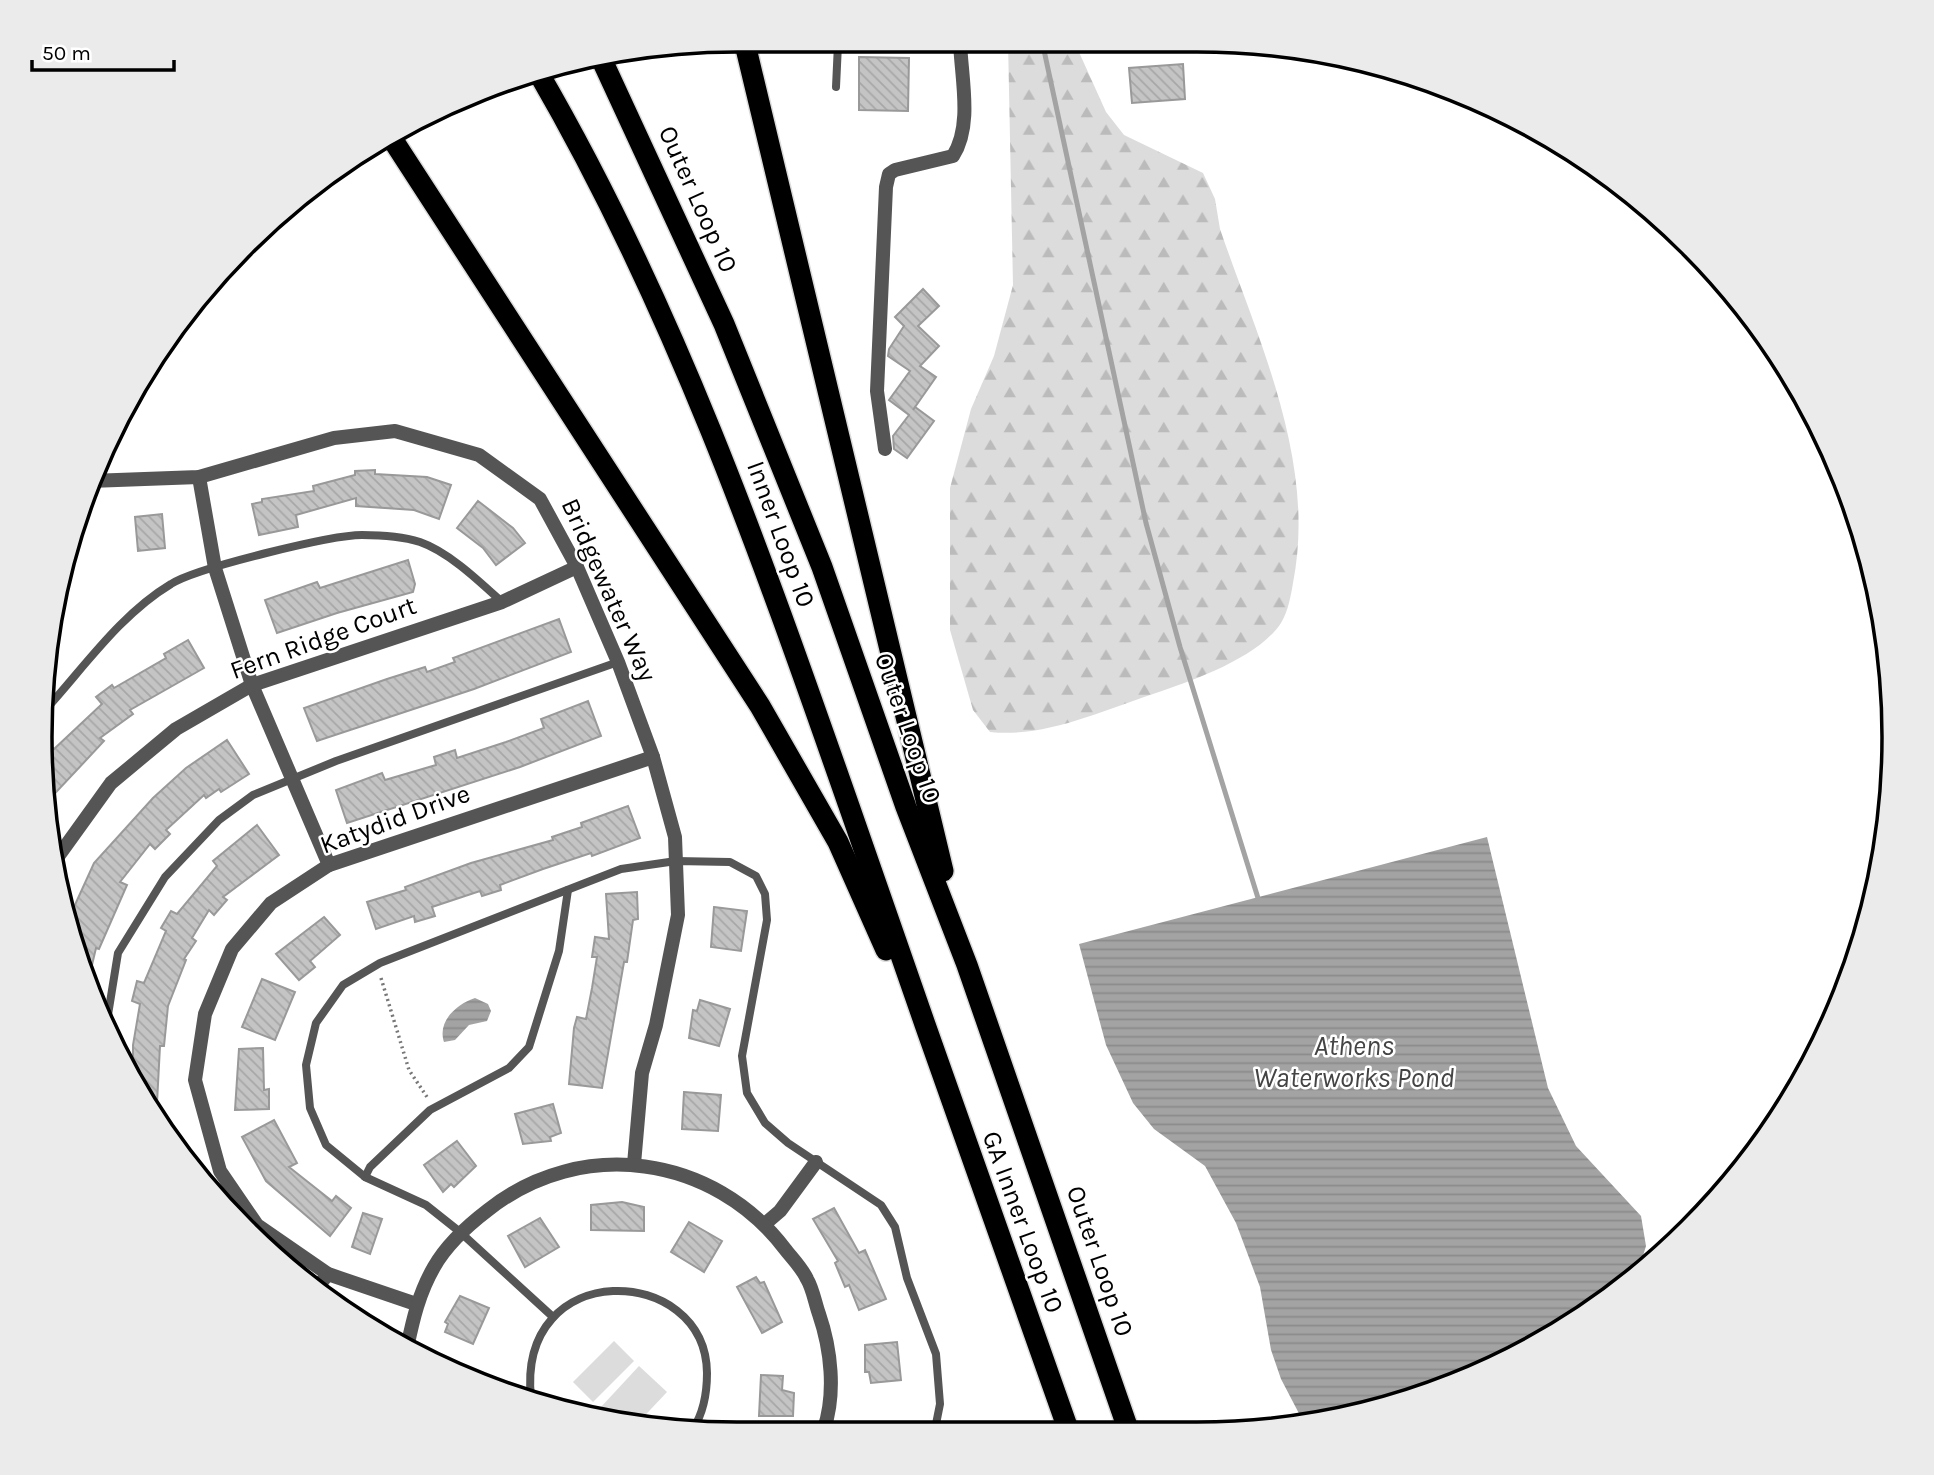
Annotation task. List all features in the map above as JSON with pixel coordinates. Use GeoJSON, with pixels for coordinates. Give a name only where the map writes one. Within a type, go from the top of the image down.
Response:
{"type":"FeatureCollection","features":[{"type":"Feature","properties":{"kind":"highway"},"geometry":{"type":"LineString","coordinates":[[750,52],[967,965]]}},
{"type":"Feature","properties":{"kind":"highway","name":"Outer Loop 10"},"geometry":{"type":"LineString","coordinates":[[606,67],[724,324],[817,555],[906,807],[967,965],[1126,1422]]}},
{"type":"Feature","properties":{"kind":"highway","name":"Inner Loop 10"},"geometry":{"type":"LineString","coordinates":[[544,81],[609,198],[691,375],[762,557],[926,1034]]}},
{"type":"Feature","properties":{"kind":"highway"},"geometry":{"type":"LineString","coordinates":[[395,144],[781,740],[838,842],[926,1034]]}},
{"type":"Feature","properties":{"kind":"highway","name":"GA Inner Loop 10"},"geometry":{"type":"LineString","coordinates":[[926,1034],[1065,1422]]}},
{"type":"Feature","properties":{"kind":"street"},"geometry":{"type":"LineString","coordinates":[[885,449],[877,391],[886,187],[889,174],[895,170],[953,156],[961,144],[964,126],[961,52]]}},
{"type":"Feature","properties":{"kind":"street","name":"Bridgewater Way"},"geometry":{"type":"LineString","coordinates":[[103,481],[198,477],[334,438],[394,431],[479,455],[540,499],[578,567],[618,662],[653,757],[675,837],[678,915],[656,1025],[642,1073],[634,1164]]}},
{"type":"Feature","properties":{"kind":"street"},"geometry":{"type":"LineString","coordinates":[[198,477],[215,568],[252,685],[329,865]]}},
{"type":"Feature","properties":{"kind":"street","name":"Fern Ridge Court"},"geometry":{"type":"LineString","coordinates":[[62,851],[111,783],[176,729],[252,685],[502,602],[578,567]]}},
{"type":"Feature","properties":{"kind":"street","name":"Katydid Drive"},"geometry":{"type":"LineString","coordinates":[[257,1225],[220,1171],[195,1080],[205,1014],[232,949],[271,902],[329,865],[653,757]]}},
{"type":"Feature","properties":{"kind":"street"},"geometry":{"type":"LineString","coordinates":[[766,1223],[780,1211],[816,1161]]}},
{"type":"Feature","properties":{"kind":"street"},"geometry":{"type":"LineString","coordinates":[[409,1338],[416,1304],[435,1266],[460,1232],[510,1192],[570,1168],[634,1164],[671,1170],[722,1191],[766,1223],[807,1278],[829,1343],[830,1412],[826,1422]]}},
{"type":"Feature","properties":{"kind":"street","name":"Katydid Drive"},"geometry":{"type":"LineString","coordinates":[[258,1227],[328,1274],[416,1304]]}},
{"type":"Feature","properties":{"kind":"street"},"geometry":{"type":"LineString","coordinates":[[322,1282],[328,1274]]}},
{"type":"Feature","properties":{"kind":"lane"},"geometry":{"type":"LineString","coordinates":[[836,52],[836,87]]}},
{"type":"Feature","properties":{"kind":"lane"},"geometry":{"type":"LineString","coordinates":[[54,701],[137,609],[173,582],[215,568],[361,535],[421,542],[467,570],[502,602]]}},
{"type":"Feature","properties":{"kind":"lane"},"geometry":{"type":"LineString","coordinates":[[109,1009],[118,953],[165,877],[219,820],[253,795],[291,778],[618,662]]}},
{"type":"Feature","properties":{"kind":"lane"},"geometry":{"type":"LineString","coordinates":[[553,1317],[460,1232],[426,1205],[365,1177],[326,1145],[310,1108],[306,1065],[316,1023],[343,985],[380,962],[621,869],[676,861],[730,862],[756,876],[765,894],[767,920],[742,1056],[747,1093],[765,1123],[881,1205],[895,1227],[907,1278],[936,1354],[940,1404],[936,1422]]}},
{"type":"Feature","properties":{"kind":"lane"},"geometry":{"type":"LineString","coordinates":[[365,1177],[370,1167],[433,1109],[509,1068],[528,1047],[559,951],[568,890]]}},
{"type":"Feature","properties":{"kind":"lane"},"geometry":{"type":"LineString","coordinates":[[530,1390],[528,1373],[536,1343],[553,1317],[575,1300],[602,1291],[631,1290],[657,1298],[681,1315],[698,1338],[707,1364],[707,1393],[695,1421]]}},
{"type":"Feature","properties":{"kind":"path"},"geometry":{"type":"LineString","coordinates":[[380,962],[380,974],[409,1070],[433,1109]]}},
{"type":"Feature","properties":{"kind":"green space"},"geometry":{"type":"Polygon","coordinates":[[[1008,52],[1079,52],[1106,112],[1124,135],[1203,173],[1215,199],[1220,229],[1280,402],[1297,492],[1298,538],[1286,614],[1270,636],[1257,647],[1223,667],[1169,689],[1073,722],[1011,733],[990,732],[973,710],[950,630],[950,488],[971,409],[994,356],[1013,285],[1008,52]]]}},
{"type":"Feature","properties":{"kind":"green space"},"geometry":{"type":"Polygon","coordinates":[[[614,1341],[634,1361],[593,1402],[573,1382],[614,1341]]]}},
{"type":"Feature","properties":{"kind":"green space"},"geometry":{"type":"Polygon","coordinates":[[[639,1366],[667,1392],[644,1416],[601,1407],[639,1366]]]}},
{"type":"Feature","properties":{"kind":"water","name":"Athens Waterworks Pond"},"geometry":{"type":"Polygon","coordinates":[[[1487,837],[1548,1088],[1576,1146],[1641,1216],[1646,1246],[1642,1258],[1577,1307],[1499,1352],[1417,1386],[1374,1399],[1300,1415],[1281,1379],[1271,1350],[1260,1287],[1236,1223],[1205,1166],[1154,1129],[1133,1103],[1106,1045],[1079,944],[1487,837]]]}},
{"type":"Feature","properties":{"kind":"water"},"geometry":{"type":"Polygon","coordinates":[[[475,998],[488,1004],[491,1011],[487,1021],[469,1025],[455,1040],[444,1042],[443,1027],[450,1014],[475,998]]]}},
{"type":"Feature","properties":{"kind":"building"},"geometry":{"type":"Polygon","coordinates":[[[859,57],[909,58],[908,111],[859,110],[859,57]]]}},
{"type":"Feature","properties":{"kind":"building"},"geometry":{"type":"Polygon","coordinates":[[[1183,64],[1185,99],[1132,103],[1129,68],[1183,64]]]}},
{"type":"Feature","properties":{"kind":"building"},"geometry":{"type":"Polygon","coordinates":[[[923,289],[939,306],[918,326],[939,346],[920,366],[936,377],[915,407],[934,421],[907,458],[894,449],[893,436],[909,415],[889,400],[910,371],[888,356],[889,349],[904,326],[895,317],[923,289]]]}},
{"type":"Feature","properties":{"kind":"building"},"geometry":{"type":"Polygon","coordinates":[[[375,470],[375,474],[427,477],[451,485],[439,519],[414,510],[356,506],[356,498],[296,515],[298,527],[259,535],[252,504],[262,502],[262,499],[314,491],[313,486],[355,475],[355,471],[375,470]]]}},
{"type":"Feature","properties":{"kind":"building"},"geometry":{"type":"Polygon","coordinates":[[[478,501],[513,528],[525,543],[496,565],[483,548],[457,528],[478,501]]]}},
{"type":"Feature","properties":{"kind":"building"},"geometry":{"type":"Polygon","coordinates":[[[162,514],[165,548],[138,551],[135,517],[162,514]]]}},
{"type":"Feature","properties":{"kind":"building"},"geometry":{"type":"Polygon","coordinates":[[[408,560],[415,584],[413,592],[277,633],[265,600],[317,582],[320,588],[408,560]]]}},
{"type":"Feature","properties":{"kind":"building"},"geometry":{"type":"Polygon","coordinates":[[[559,619],[571,652],[474,689],[317,741],[304,708],[425,667],[427,672],[455,662],[453,658],[559,619]]]}},
{"type":"Feature","properties":{"kind":"building"},"geometry":{"type":"Polygon","coordinates":[[[188,640],[204,668],[130,710],[133,714],[100,738],[104,741],[55,793],[52,747],[54,749],[102,704],[96,697],[112,685],[114,688],[166,658],[164,654],[188,640]]]}},
{"type":"Feature","properties":{"kind":"building"},"geometry":{"type":"Polygon","coordinates":[[[588,701],[601,736],[520,767],[347,823],[336,790],[382,773],[385,780],[436,765],[434,757],[455,750],[457,758],[506,742],[544,728],[541,719],[588,701]]]}},
{"type":"Feature","properties":{"kind":"building"},"geometry":{"type":"Polygon","coordinates":[[[227,740],[249,774],[221,792],[219,789],[206,798],[204,795],[166,830],[170,834],[155,849],[150,844],[120,882],[127,885],[99,949],[96,948],[92,966],[74,907],[94,863],[153,798],[186,768],[227,740]]]}},
{"type":"Feature","properties":{"kind":"building"},"geometry":{"type":"Polygon","coordinates":[[[628,806],[640,838],[500,885],[501,890],[482,896],[480,891],[432,907],[435,916],[415,922],[414,916],[376,929],[367,902],[406,890],[405,887],[471,863],[553,840],[552,837],[582,827],[581,823],[628,806]]]}},
{"type":"Feature","properties":{"kind":"building"},"geometry":{"type":"Polygon","coordinates":[[[257,825],[279,855],[223,897],[227,900],[214,915],[209,910],[192,938],[196,941],[184,959],[186,960],[168,1006],[164,1046],[160,1046],[157,1101],[133,1059],[140,1004],[132,1001],[137,981],[144,983],[166,931],[161,928],[171,911],[177,914],[217,866],[213,861],[257,825]]]}},
{"type":"Feature","properties":{"kind":"building"},"geometry":{"type":"Polygon","coordinates":[[[637,892],[638,919],[633,920],[627,962],[624,962],[602,1088],[569,1084],[574,1028],[577,1017],[586,1019],[592,988],[597,957],[592,957],[595,937],[609,939],[606,894],[637,892]]]}},
{"type":"Feature","properties":{"kind":"building"},"geometry":{"type":"Polygon","coordinates":[[[714,907],[747,911],[741,951],[711,947],[714,907]]]}},
{"type":"Feature","properties":{"kind":"building"},"geometry":{"type":"Polygon","coordinates":[[[324,917],[340,935],[310,961],[315,967],[299,980],[276,954],[324,917]]]}},
{"type":"Feature","properties":{"kind":"building"},"geometry":{"type":"Polygon","coordinates":[[[262,979],[295,992],[275,1040],[242,1027],[262,979]]]}},
{"type":"Feature","properties":{"kind":"building"},"geometry":{"type":"Polygon","coordinates":[[[700,1000],[730,1009],[719,1046],[689,1038],[693,1010],[697,1011],[700,1000]]]}},
{"type":"Feature","properties":{"kind":"building"},"geometry":{"type":"Polygon","coordinates":[[[263,1048],[264,1090],[269,1089],[269,1109],[235,1110],[239,1049],[263,1048]]]}},
{"type":"Feature","properties":{"kind":"building"},"geometry":{"type":"Polygon","coordinates":[[[684,1092],[721,1095],[718,1131],[682,1129],[684,1092]]]}},
{"type":"Feature","properties":{"kind":"building"},"geometry":{"type":"Polygon","coordinates":[[[553,1104],[561,1133],[550,1137],[551,1141],[523,1144],[515,1114],[553,1104]]]}},
{"type":"Feature","properties":{"kind":"building"},"geometry":{"type":"Polygon","coordinates":[[[274,1120],[297,1163],[289,1167],[332,1201],[336,1196],[351,1208],[330,1236],[266,1181],[242,1137],[274,1120]]]}},
{"type":"Feature","properties":{"kind":"building"},"geometry":{"type":"Polygon","coordinates":[[[457,1141],[476,1166],[454,1187],[451,1184],[443,1192],[424,1165],[457,1141]]]}},
{"type":"Feature","properties":{"kind":"building"},"geometry":{"type":"Polygon","coordinates":[[[622,1202],[644,1207],[644,1231],[591,1230],[591,1205],[622,1202]]]}},
{"type":"Feature","properties":{"kind":"building"},"geometry":{"type":"Polygon","coordinates":[[[834,1208],[859,1253],[865,1250],[886,1299],[859,1310],[849,1285],[845,1287],[835,1263],[838,1261],[813,1219],[834,1208]]]}},
{"type":"Feature","properties":{"kind":"building"},"geometry":{"type":"Polygon","coordinates":[[[363,1213],[382,1219],[370,1254],[352,1247],[363,1213]]]}},
{"type":"Feature","properties":{"kind":"building"},"geometry":{"type":"Polygon","coordinates":[[[540,1218],[559,1247],[525,1267],[508,1236],[540,1218]]]}},
{"type":"Feature","properties":{"kind":"building"},"geometry":{"type":"Polygon","coordinates":[[[689,1222],[722,1241],[704,1272],[671,1252],[689,1222]]]}},
{"type":"Feature","properties":{"kind":"building"},"geometry":{"type":"Polygon","coordinates":[[[756,1277],[760,1283],[764,1282],[782,1322],[762,1333],[737,1287],[756,1277]]]}},
{"type":"Feature","properties":{"kind":"building"},"geometry":{"type":"Polygon","coordinates":[[[460,1296],[489,1308],[473,1344],[445,1332],[448,1324],[445,1322],[460,1296]]]}},
{"type":"Feature","properties":{"kind":"building"},"geometry":{"type":"Polygon","coordinates":[[[897,1342],[901,1380],[871,1383],[869,1372],[865,1372],[865,1345],[897,1342]]]}},
{"type":"Feature","properties":{"kind":"building"},"geometry":{"type":"Polygon","coordinates":[[[761,1375],[783,1376],[782,1390],[794,1393],[793,1416],[759,1416],[761,1375]]]}},
{"type":"Feature","properties":{"kind":"waterway"},"geometry":{"type":"LineString","coordinates":[[1044,52],[1146,523],[1180,647],[1258,898]]}}]}
